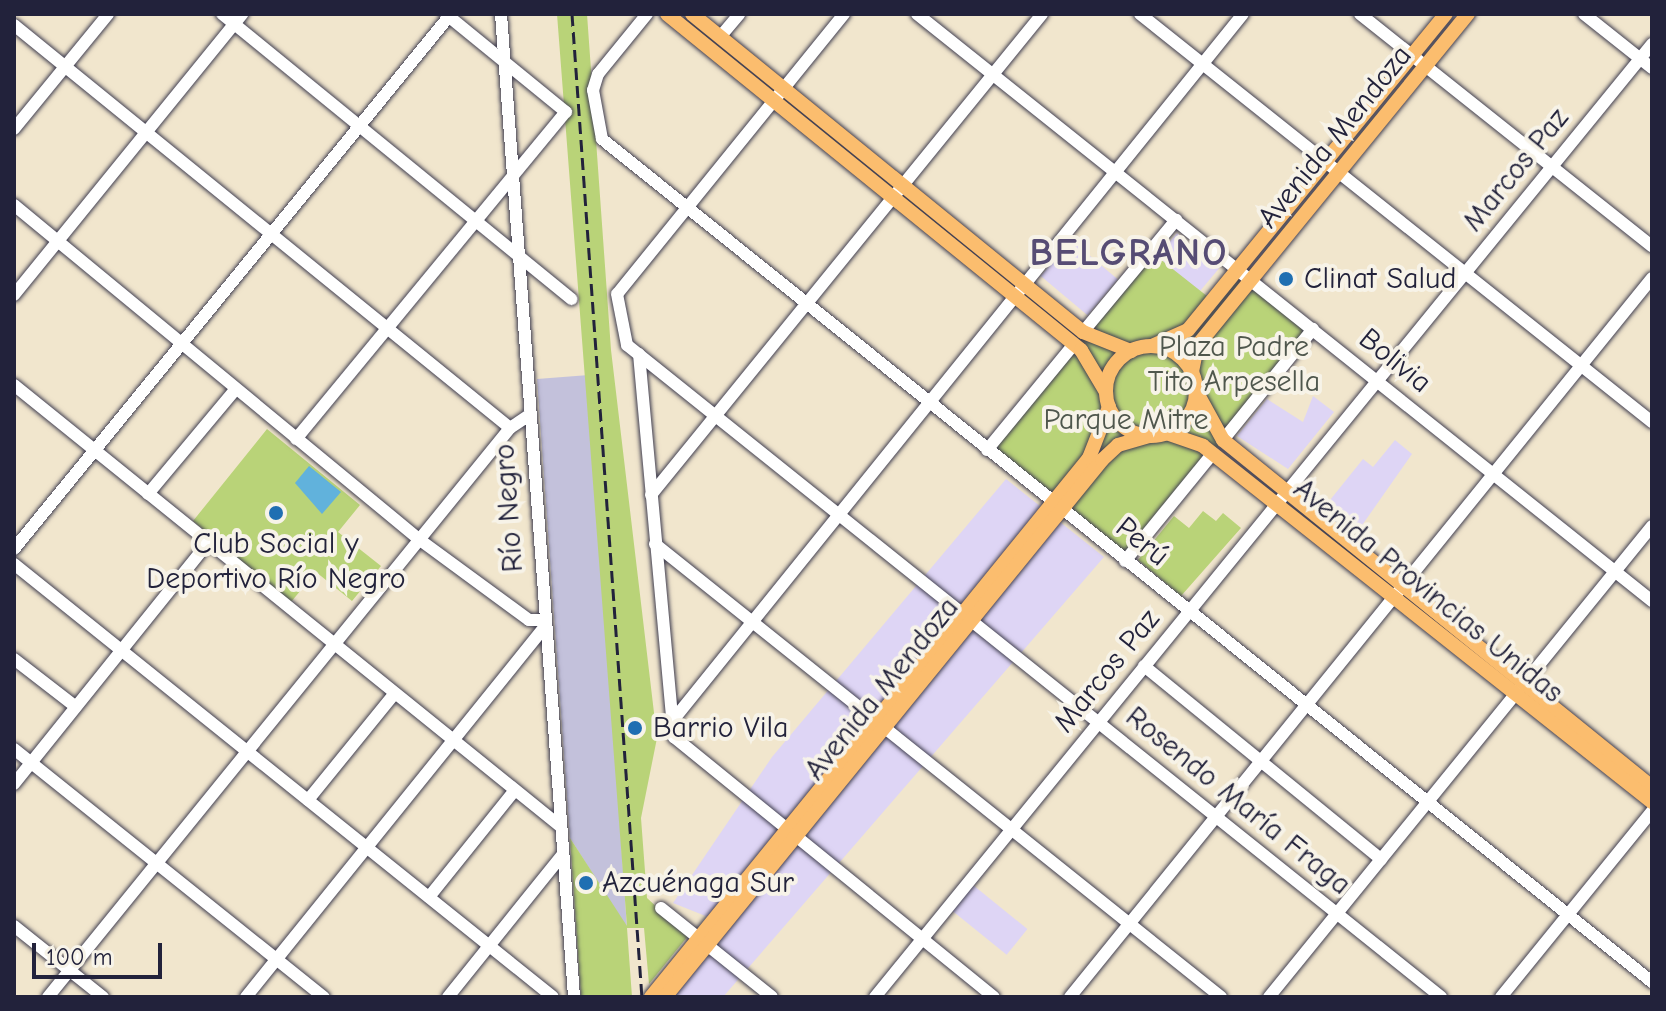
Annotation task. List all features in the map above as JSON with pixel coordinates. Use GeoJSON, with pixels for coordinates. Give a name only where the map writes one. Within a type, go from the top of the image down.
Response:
{"type":"FeatureCollection","features":[{"type":"Feature","properties":{"kind":"main road"},"geometry":{"type":"LineString","coordinates":[[667,14],[774,101],[898,192],[1078,338],[1098,369],[1108,399],[1127,429],[1160,434],[1188,417],[1196,391],[1192,372],[1176,353],[1152,346],[1131,351],[1078,338]]}},
{"type":"Feature","properties":{"kind":"main road"},"geometry":{"type":"LineString","coordinates":[[692,14],[784,89],[898,192]]}},
{"type":"Feature","properties":{"kind":"main road","name":"Avenida Mendoza"},"geometry":{"type":"LineString","coordinates":[[1152,346],[1188,330],[1446,14]]}},
{"type":"Feature","properties":{"kind":"main road","name":"Avenida Mendoza"},"geometry":{"type":"LineString","coordinates":[[1192,372],[1197,346],[1468,14]]}},
{"type":"Feature","properties":{"kind":"main road"},"geometry":{"type":"LineString","coordinates":[[1108,399],[1113,368],[1131,351]]}},
{"type":"Feature","properties":{"kind":"main road","name":"Avenida Provincias Unidas"},"geometry":{"type":"LineString","coordinates":[[1196,391],[1223,440],[1287,492],[1398,591]]}},
{"type":"Feature","properties":{"kind":"main road","name":"Avenida Mendoza"},"geometry":{"type":"LineString","coordinates":[[665,997],[703,942],[1057,507],[1100,443],[1108,399]]}},
{"type":"Feature","properties":{"kind":"main road","name":"Avenida Mendoza"},"geometry":{"type":"LineString","coordinates":[[1057,507],[1118,445],[1160,434]]}},
{"type":"Feature","properties":{"kind":"main road","name":"Avenida Provincias Unidas"},"geometry":{"type":"LineString","coordinates":[[1160,434],[1213,453],[1652,787]]}},
{"type":"Feature","properties":{"kind":"main road","name":"Avenida Provincias Unidas"},"geometry":{"type":"LineString","coordinates":[[1520,688],[1652,802]]}},
{"type":"Feature","properties":{"kind":"main road","name":"Avenida Mendoza"},"geometry":{"type":"LineString","coordinates":[[651,997],[703,942]]}},
{"type":"Feature","properties":{"kind":"street"},"geometry":{"type":"LineString","coordinates":[[14,129],[108,14]]}},
{"type":"Feature","properties":{"kind":"street"},"geometry":{"type":"LineString","coordinates":[[222,14],[238,19],[359,127],[571,299]]}},
{"type":"Feature","properties":{"kind":"street","name":"Río Negro"},"geometry":{"type":"LineString","coordinates":[[501,14],[543,625],[574,997]]}},
{"type":"Feature","properties":{"kind":"street","name":"Perú"},"geometry":{"type":"LineString","coordinates":[[647,14],[598,74],[594,102],[602,139],[1652,982]]}},
{"type":"Feature","properties":{"kind":"street"},"geometry":{"type":"LineString","coordinates":[[720,37],[739,14]]}},
{"type":"Feature","properties":{"kind":"street"},"geometry":{"type":"LineString","coordinates":[[687,208],[844,14]]}},
{"type":"Feature","properties":{"kind":"street","name":"Bolivia"},"geometry":{"type":"LineString","coordinates":[[917,14],[1652,601]]}},
{"type":"Feature","properties":{"kind":"street"},"geometry":{"type":"LineString","coordinates":[[651,495],[1042,14]]}},
{"type":"Feature","properties":{"kind":"street"},"geometry":{"type":"LineString","coordinates":[[1140,14],[1652,422]]}},
{"type":"Feature","properties":{"kind":"street"},"geometry":{"type":"LineString","coordinates":[[670,724],[1243,14]]}},
{"type":"Feature","properties":{"kind":"street"},"geometry":{"type":"LineString","coordinates":[[1360,14],[1652,246]]}},
{"type":"Feature","properties":{"kind":"street"},"geometry":{"type":"LineString","coordinates":[[1584,14],[1652,68]]}},
{"type":"Feature","properties":{"kind":"street"},"geometry":{"type":"LineString","coordinates":[[14,549],[448,15],[566,112],[296,439]]}},
{"type":"Feature","properties":{"kind":"street"},"geometry":{"type":"LineString","coordinates":[[14,295],[238,19]]}},
{"type":"Feature","properties":{"kind":"street"},"geometry":{"type":"LineString","coordinates":[[14,25],[510,428]]}},
{"type":"Feature","properties":{"kind":"street","name":"Marcos Paz"},"geometry":{"type":"LineString","coordinates":[[875,997],[1652,44]]}},
{"type":"Feature","properties":{"kind":"street"},"geometry":{"type":"LineString","coordinates":[[14,205],[420,540],[529,620],[543,625],[246,997]]}},
{"type":"Feature","properties":{"kind":"street","name":"Rosendo María Fraga"},"geometry":{"type":"LineString","coordinates":[[687,208],[617,294],[627,345],[1441,997]]}},
{"type":"Feature","properties":{"kind":"street"},"geometry":{"type":"LineString","coordinates":[[987,450],[1176,220]]}},
{"type":"Feature","properties":{"kind":"street"},"geometry":{"type":"LineString","coordinates":[[1070,997],[1652,278]]}},
{"type":"Feature","properties":{"kind":"street"},"geometry":{"type":"LineString","coordinates":[[1223,440],[1313,329]]}},
{"type":"Feature","properties":{"kind":"street"},"geometry":{"type":"LineString","coordinates":[[639,354],[670,724],[674,737],[994,997]]}},
{"type":"Feature","properties":{"kind":"street"},"geometry":{"type":"LineString","coordinates":[[14,385],[560,826]]}},
{"type":"Feature","properties":{"kind":"street"},"geometry":{"type":"LineString","coordinates":[[148,494],[235,390]]}},
{"type":"Feature","properties":{"kind":"street"},"geometry":{"type":"LineString","coordinates":[[48,997],[510,428],[528,416]]}},
{"type":"Feature","properties":{"kind":"street"},"geometry":{"type":"LineString","coordinates":[[1125,561],[1213,453]]}},
{"type":"Feature","properties":{"kind":"street"},"geometry":{"type":"LineString","coordinates":[[1269,997],[1652,526]]}},
{"type":"Feature","properties":{"kind":"street"},"geometry":{"type":"LineString","coordinates":[[14,784],[208,543]]}},
{"type":"Feature","properties":{"kind":"street"},"geometry":{"type":"LineString","coordinates":[[655,544],[1221,997]]}},
{"type":"Feature","properties":{"kind":"street"},"geometry":{"type":"LineString","coordinates":[[14,564],[553,997]]}},
{"type":"Feature","properties":{"kind":"street"},"geometry":{"type":"LineString","coordinates":[[14,659],[76,707]]}},
{"type":"Feature","properties":{"kind":"street"},"geometry":{"type":"LineString","coordinates":[[1144,666],[1381,859]]}},
{"type":"Feature","properties":{"kind":"street"},"geometry":{"type":"LineString","coordinates":[[308,800],[394,694]]}},
{"type":"Feature","properties":{"kind":"street"},"geometry":{"type":"LineString","coordinates":[[14,749],[324,997]]}},
{"type":"Feature","properties":{"kind":"street"},"geometry":{"type":"LineString","coordinates":[[429,897],[515,790]]}},
{"type":"Feature","properties":{"kind":"street"},"geometry":{"type":"LineString","coordinates":[[1501,997],[1652,811]]}},
{"type":"Feature","properties":{"kind":"street"},"geometry":{"type":"LineString","coordinates":[[448,997],[562,855]]}},
{"type":"Feature","properties":{"kind":"street"},"geometry":{"type":"LineString","coordinates":[[661,908],[772,997]]}},
{"type":"Feature","properties":{"kind":"street"},"geometry":{"type":"LineString","coordinates":[[14,926],[103,997]]}},
{"type":"Feature","properties":{"kind":"shaded area"},"geometry":{"type":"Polygon","coordinates":[[[1177,233],[1219,268],[1199,292],[1157,257],[1177,233]]]}},
{"type":"Feature","properties":{"kind":"shaded area"},"geometry":{"type":"Polygon","coordinates":[[[1071,240],[1118,279],[1088,315],[1041,276],[1071,240]]]}},
{"type":"Feature","properties":{"kind":"shaded area"},"geometry":{"type":"Polygon","coordinates":[[[589,375],[627,928],[570,838],[537,379],[589,375]]]}},
{"type":"Feature","properties":{"kind":"shaded area"},"geometry":{"type":"Polygon","coordinates":[[[1313,396],[1334,412],[1288,469],[1237,436],[1267,399],[1303,422],[1313,396]]]}},
{"type":"Feature","properties":{"kind":"shaded area"},"geometry":{"type":"Polygon","coordinates":[[[1395,440],[1412,454],[1358,531],[1326,505],[1363,459],[1373,467],[1395,440]]]}},
{"type":"Feature","properties":{"kind":"shaded area"},"geometry":{"type":"Polygon","coordinates":[[[1006,479],[1104,557],[723,997],[651,997],[713,919],[673,903],[772,757],[1006,479]]]}},
{"type":"Feature","properties":{"kind":"shaded area"},"geometry":{"type":"Polygon","coordinates":[[[973,885],[1027,929],[1007,955],[952,911],[973,885]]]}},
{"type":"Feature","properties":{"kind":"green space"},"geometry":{"type":"Polygon","coordinates":[[[557,14],[587,14],[611,350],[657,738],[641,818],[647,898],[688,936],[649,984],[644,928],[627,928],[632,997],[581,997],[570,838],[627,926],[557,14]]]}},
{"type":"Feature","properties":{"kind":"green space","name":"Parque Mitre"},"geometry":{"type":"Polygon","coordinates":[[[1150,251],[1212,300],[1238,270],[1313,329],[1125,561],[987,450],[1150,251]]]}},
{"type":"Feature","properties":{"kind":"green space","name":"Club Social y Deportivo Río Negro"},"geometry":{"type":"Polygon","coordinates":[[[267,429],[360,505],[338,532],[381,566],[352,601],[316,572],[291,602],[193,521],[267,429]]]}},
{"type":"Feature","properties":{"kind":"green space"},"geometry":{"type":"Polygon","coordinates":[[[1203,511],[1216,521],[1223,513],[1241,528],[1181,596],[1138,560],[1174,516],[1189,528],[1203,511]]]}},
{"type":"Feature","properties":{"kind":"water"},"geometry":{"type":"Polygon","coordinates":[[[309,466],[341,492],[322,514],[295,483],[309,466]]]}},
{"type":"Feature","properties":{"kind":"railway"},"geometry":{"type":"LineString","coordinates":[[572,14],[642,997]]}},
{"type":"Feature","properties":{"kind":"place","name":"Clinat Salud"},"geometry":{"type":"Point","coordinates":[1286,279]}},
{"type":"Feature","properties":{"kind":"place","name":"Club Social y Deportivo Río Negro"},"geometry":{"type":"Point","coordinates":[276,513]}},
{"type":"Feature","properties":{"kind":"place","name":"Barrio Vila"},"geometry":{"type":"Point","coordinates":[635,728]}},
{"type":"Feature","properties":{"kind":"place","name":"Azcuénaga Sur"},"geometry":{"type":"Point","coordinates":[586,883]}},
{"type":"Feature","properties":{"kind":"district","name":"BELGRANO"},"geometry":{"type":"Point","coordinates":[1129,254]}},
{"type":"Feature","properties":{"kind":"park label","name":"Plaza Padre Tito Arpesella"},"geometry":{"type":"Point","coordinates":[1234,364]}}]}
